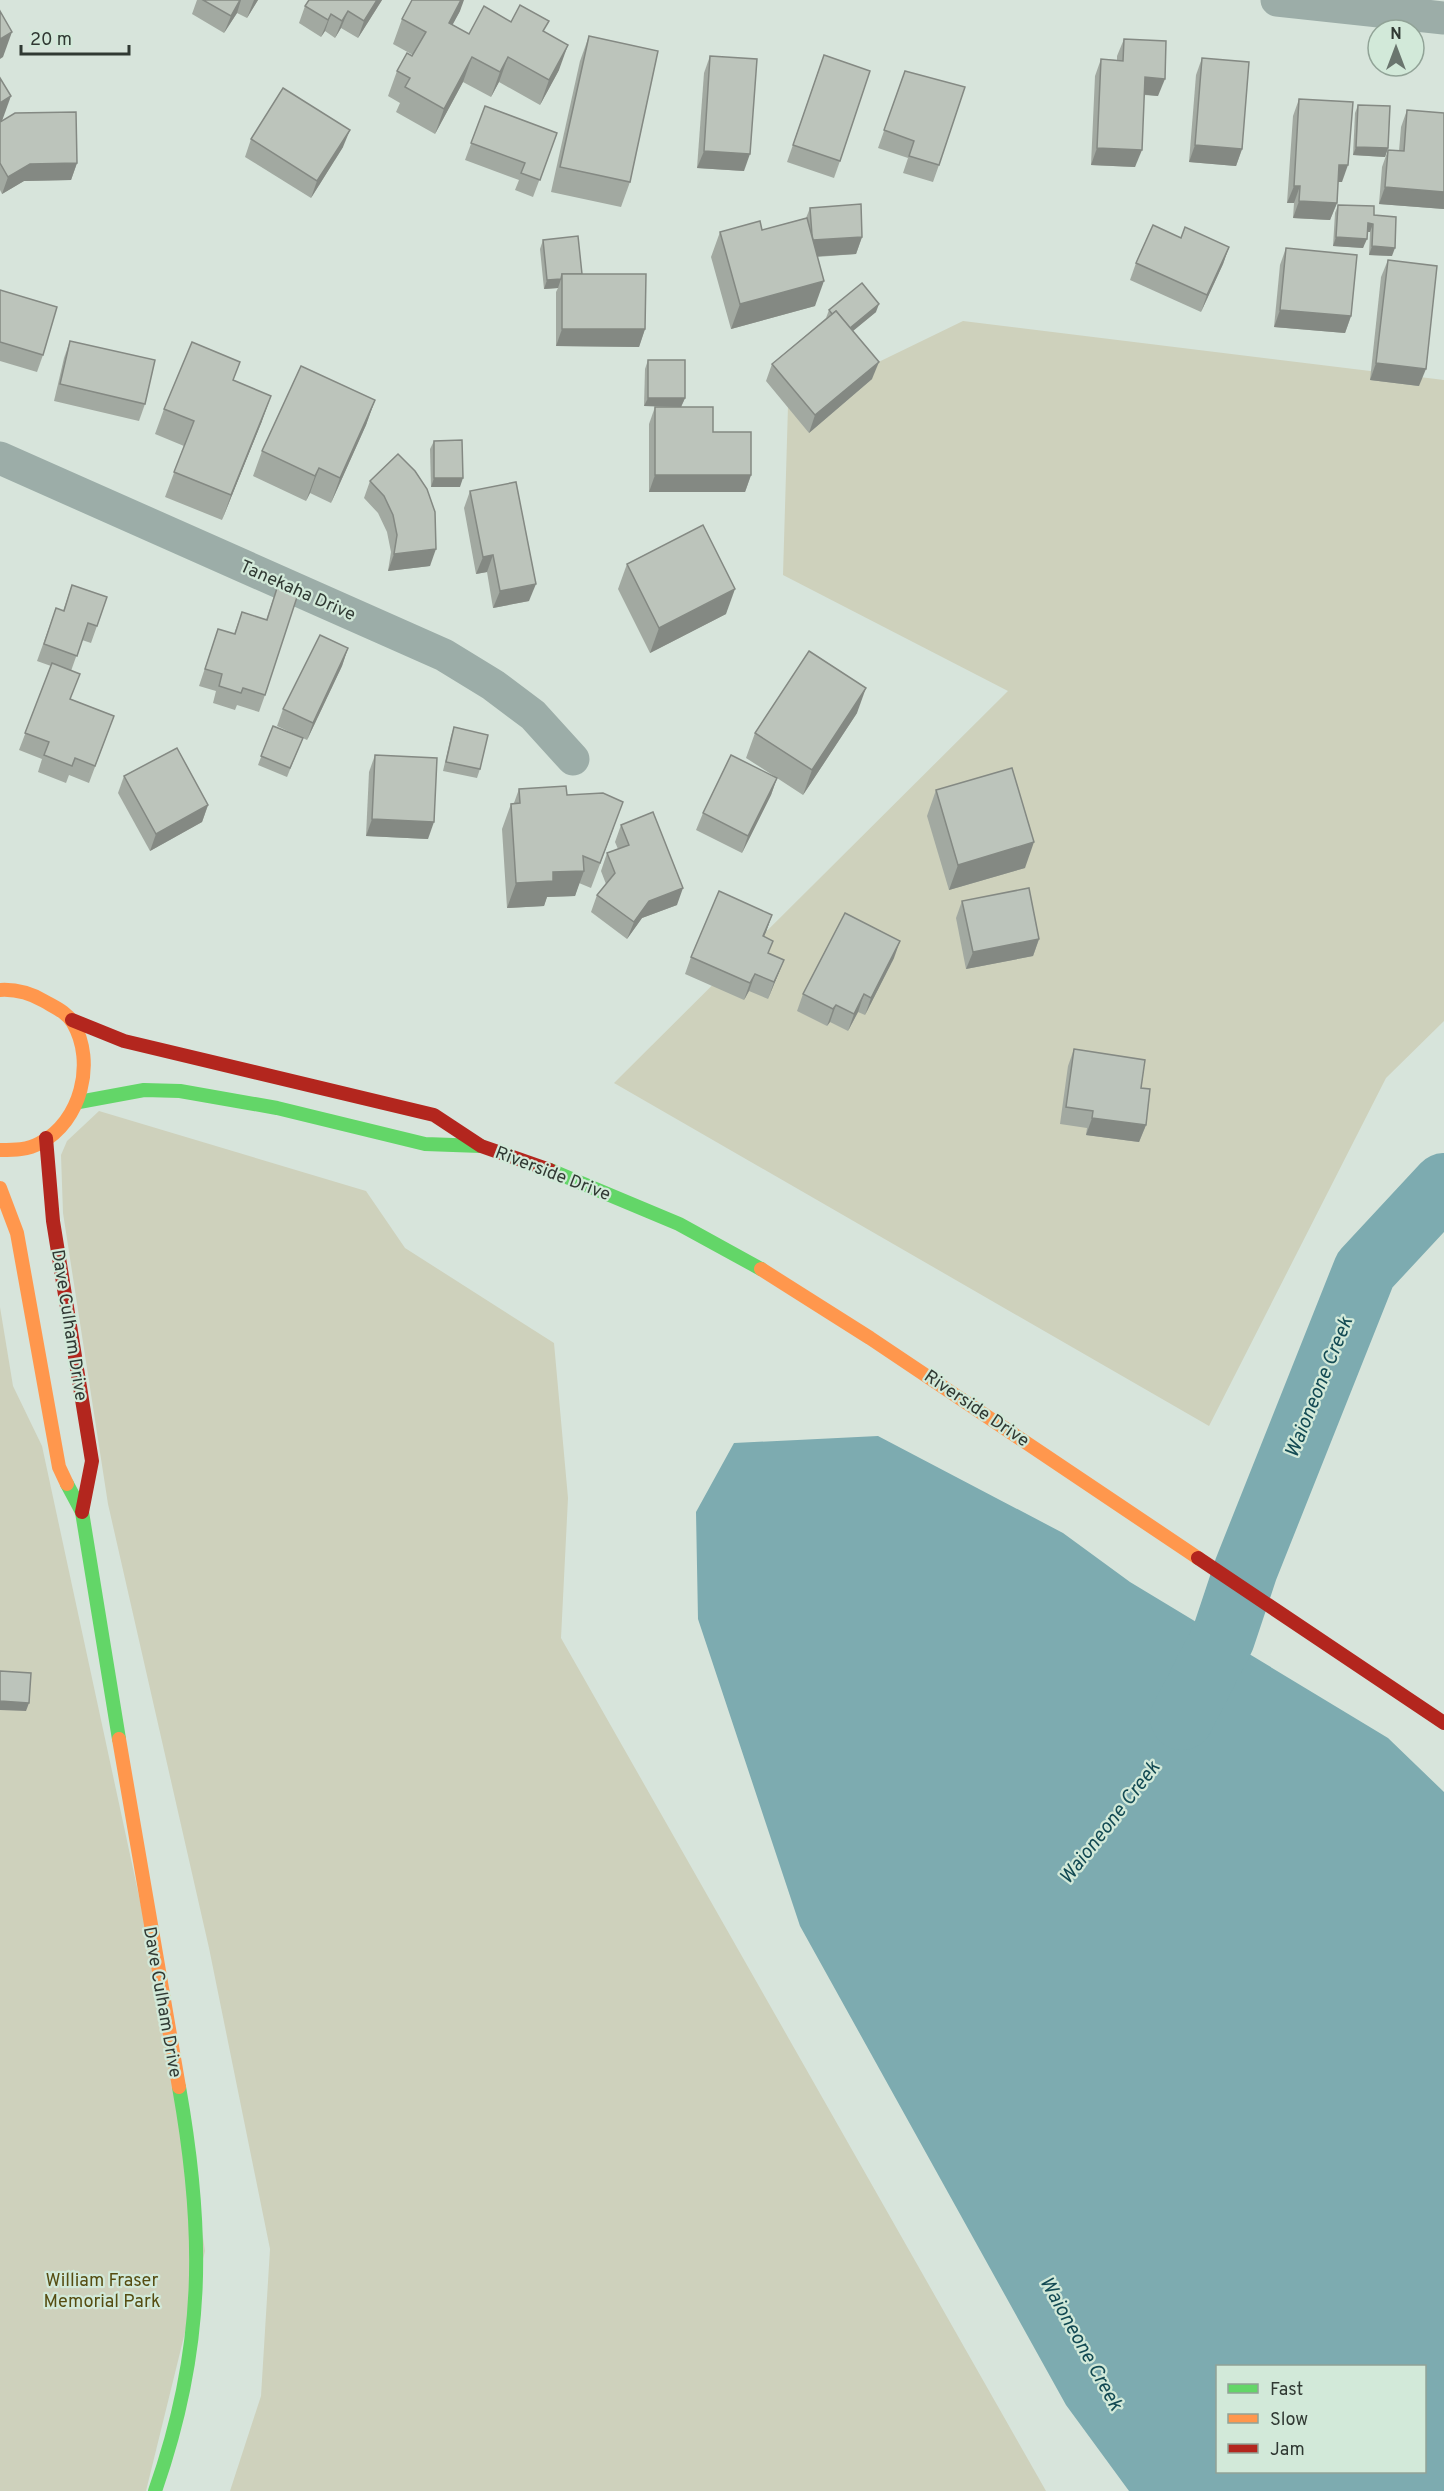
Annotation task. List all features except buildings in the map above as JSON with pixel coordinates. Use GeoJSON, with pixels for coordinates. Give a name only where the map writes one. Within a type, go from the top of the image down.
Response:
{"type":"FeatureCollection","features":[{"type":"Feature","properties":{"kind":"main road","name":"Riverside Drive"},"geometry":{"type":"LineString","coordinates":[[0,990],[32,994],[57,1008],[72,1020],[124,1041],[332,1089],[434,1116],[481,1146],[574,1178],[679,1224],[779,1279],[1203,1559],[1444,1723]]}},
{"type":"Feature","properties":{"kind":"main road"},"geometry":{"type":"LineString","coordinates":[[0,1150],[30,1147],[46,1138],[69,1118],[79,1102],[86,1076],[83,1050],[72,1020]]}},
{"type":"Feature","properties":{"kind":"main road","name":"Riverside Drive"},"geometry":{"type":"LineString","coordinates":[[79,1102],[144,1090],[180,1091],[277,1108],[425,1144],[481,1146]]}},
{"type":"Feature","properties":{"kind":"main road","name":"Dave Culham Drive"},"geometry":{"type":"LineString","coordinates":[[46,1138],[53,1221],[92,1461],[82,1512]]}},
{"type":"Feature","properties":{"kind":"main road","name":"Dave Culham Drive"},"geometry":{"type":"LineString","coordinates":[[0,1188],[17,1233],[59,1467],[82,1512],[164,2011],[185,2125],[197,2221],[198,2284],[186,2388],[173,2443],[155,2491]]}},
{"type":"Feature","properties":{"kind":"street"},"geometry":{"type":"LineString","coordinates":[[1277,0],[1444,18]]}},
{"type":"Feature","properties":{"kind":"street","name":"Tanekaha Drive"},"geometry":{"type":"LineString","coordinates":[[0,458],[444,655],[493,685],[533,715],[573,759]]}},
{"type":"Feature","properties":{"kind":"green space"},"geometry":{"type":"Polygon","coordinates":[[[963,321],[1444,380],[1444,1021],[1386,1078],[1209,1426],[614,1083],[1008,691],[783,575],[788,406],[963,321]]]}},
{"type":"Feature","properties":{"kind":"green space"},"geometry":{"type":"Polygon","coordinates":[[[99,1111],[366,1191],[405,1248],[554,1343],[568,1498],[561,1638],[1046,2491],[230,2491],[261,2396],[270,2249],[209,1948],[108,1504],[63,1213],[61,1155],[67,1141],[99,1111]]]}},
{"type":"Feature","properties":{"kind":"green space","name":"William Fraser Memorial Park"},"geometry":{"type":"Polygon","coordinates":[[[0,1307],[13,1386],[42,1446],[182,2096],[205,2251],[146,2491],[0,2491],[0,1307]]]}},
{"type":"Feature","properties":{"kind":"water"},"geometry":{"type":"Polygon","coordinates":[[[878,1436],[1063,1533],[1130,1582],[1388,1738],[1444,1792],[1444,2491],[1129,2491],[1066,2405],[800,1926],[698,1619],[696,1512],[734,1443],[878,1436]]]}},
{"type":"Feature","properties":{"kind":"waterway","name":"Waioneone Creek"},"geometry":{"type":"LineString","coordinates":[[1182,1718],[1223,1638],[1246,1569],[1365,1270],[1444,1185]]}},
{"type":"Feature","properties":{"kind":"traffic: fast"},"geometry":{"type":"LineString","coordinates":[[79,1102],[144,1090],[180,1091],[277,1108],[425,1144],[481,1146]]}},
{"type":"Feature","properties":{"kind":"traffic: fast"},"geometry":{"type":"LineString","coordinates":[[550,1170],[679,1224],[761,1269]]}},
{"type":"Feature","properties":{"kind":"traffic: fast"},"geometry":{"type":"LineString","coordinates":[[67,1484],[82,1512],[119,1739]]}},
{"type":"Feature","properties":{"kind":"traffic: fast"},"geometry":{"type":"LineString","coordinates":[[155,2491],[184,2388],[196,2291],[193,2192],[179,2087]]}},
{"type":"Feature","properties":{"kind":"traffic: slow"},"geometry":{"type":"LineString","coordinates":[[0,990],[17,991],[33,996],[67,1016],[80,1038],[83,1055],[80,1090],[75,1106],[66,1121],[54,1133],[31,1147],[0,1150]]}},
{"type":"Feature","properties":{"kind":"traffic: slow"},"geometry":{"type":"LineString","coordinates":[[0,1188],[17,1233],[59,1467],[67,1484]]}},
{"type":"Feature","properties":{"kind":"traffic: slow"},"geometry":{"type":"LineString","coordinates":[[761,1269],[870,1338],[1198,1558]]}},
{"type":"Feature","properties":{"kind":"traffic: slow"},"geometry":{"type":"LineString","coordinates":[[119,1739],[179,2087]]}},
{"type":"Feature","properties":{"kind":"traffic: jam"},"geometry":{"type":"LineString","coordinates":[[72,1020],[124,1041],[434,1115],[481,1146],[550,1170]]}},
{"type":"Feature","properties":{"kind":"traffic: jam"},"geometry":{"type":"LineString","coordinates":[[46,1138],[53,1221],[92,1461],[82,1512]]}},
{"type":"Feature","properties":{"kind":"traffic: jam"},"geometry":{"type":"LineString","coordinates":[[1198,1558],[1444,1723]]}}]}
